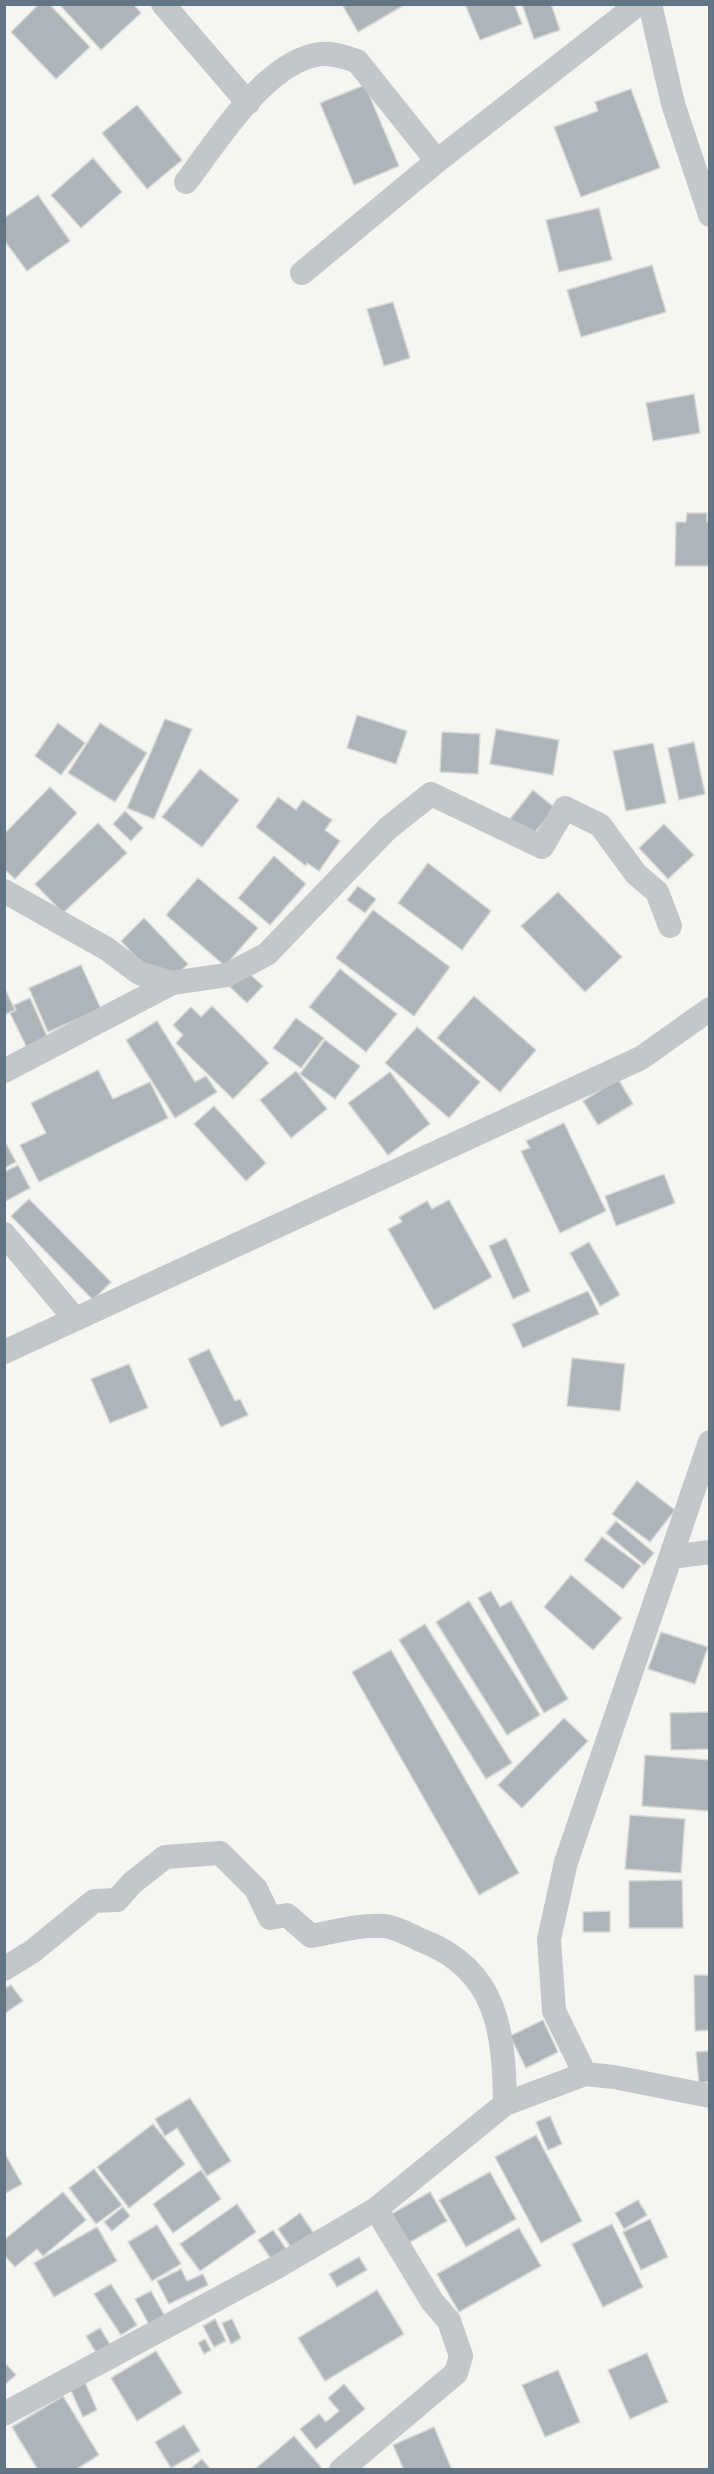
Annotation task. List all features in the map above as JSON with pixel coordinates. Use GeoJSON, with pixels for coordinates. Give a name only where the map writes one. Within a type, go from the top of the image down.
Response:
{"type":"FeatureCollection","features":[{"type":"Feature","properties":{"kind":"street"},"geometry":{"type":"LineString","coordinates":[[163,4],[248,103]]}},
{"type":"Feature","properties":{"kind":"street"},"geometry":{"type":"LineString","coordinates":[[302,273],[437,161],[638,4]]}},
{"type":"Feature","properties":{"kind":"street"},"geometry":{"type":"LineString","coordinates":[[650,4],[673,104],[710,215]]}},
{"type":"Feature","properties":{"kind":"street"},"geometry":{"type":"LineString","coordinates":[[186,182],[248,103],[285,67],[319,54],[338,54],[357,61],[437,161]]}},
{"type":"Feature","properties":{"kind":"street"},"geometry":{"type":"LineString","coordinates":[[4,1071],[172,983],[227,975],[267,954],[387,829],[431,794],[542,847],[565,808],[600,825],[636,874],[657,892],[670,926]]}},
{"type":"Feature","properties":{"kind":"street"},"geometry":{"type":"LineString","coordinates":[[4,891],[107,949],[139,973],[172,983]]}},
{"type":"Feature","properties":{"kind":"street"},"geometry":{"type":"LineString","coordinates":[[4,1352],[641,1058],[710,1009]]}},
{"type":"Feature","properties":{"kind":"street"},"geometry":{"type":"LineString","coordinates":[[4,1234],[75,1319]]}},
{"type":"Feature","properties":{"kind":"street"},"geometry":{"type":"LineString","coordinates":[[585,2074],[554,2011],[549,1939],[566,1862],[604,1744],[710,1442]]}},
{"type":"Feature","properties":{"kind":"street"},"geometry":{"type":"LineString","coordinates":[[671,1557],[710,1552]]}},
{"type":"Feature","properties":{"kind":"street"},"geometry":{"type":"LineString","coordinates":[[4,1969],[33,1951],[94,1901],[117,1900],[132,1883],[165,1857],[220,1853],[256,1889],[270,1918],[287,1915],[311,1936],[354,1928],[386,1926],[434,1945],[471,1970],[495,2009],[504,2056],[505,2104]]}},
{"type":"Feature","properties":{"kind":"street"},"geometry":{"type":"LineString","coordinates":[[4,2414],[267,2273],[376,2209],[505,2104],[585,2074],[614,2077],[710,2096]]}},
{"type":"Feature","properties":{"kind":"street"},"geometry":{"type":"LineString","coordinates":[[341,2469],[456,2373],[461,2356],[449,2321],[432,2301],[376,2209]]}},
{"type":"Feature","properties":{"kind":"building"},"geometry":{"type":"Polygon","coordinates":[[[39,4],[49,4],[90,47],[56,79],[11,32],[39,4]]]}},
{"type":"Feature","properties":{"kind":"building"},"geometry":{"type":"Polygon","coordinates":[[[59,4],[133,4],[141,13],[101,50],[59,4]]]}},
{"type":"Feature","properties":{"kind":"building"},"geometry":{"type":"Polygon","coordinates":[[[342,4],[406,4],[358,32],[342,4]]]}},
{"type":"Feature","properties":{"kind":"building"},"geometry":{"type":"Polygon","coordinates":[[[465,4],[514,4],[522,24],[480,40],[465,4]]]}},
{"type":"Feature","properties":{"kind":"building"},"geometry":{"type":"Polygon","coordinates":[[[522,4],[551,4],[560,30],[534,39],[522,4]]]}},
{"type":"Feature","properties":{"kind":"building"},"geometry":{"type":"Polygon","coordinates":[[[365,85],[399,166],[354,185],[320,103],[365,85]]]}},
{"type":"Feature","properties":{"kind":"building"},"geometry":{"type":"Polygon","coordinates":[[[631,89],[660,168],[581,197],[554,127],[598,111],[595,102],[631,89]]]}},
{"type":"Feature","properties":{"kind":"building"},"geometry":{"type":"Polygon","coordinates":[[[137,105],[182,160],[147,189],[102,133],[137,105]]]}},
{"type":"Feature","properties":{"kind":"building"},"geometry":{"type":"Polygon","coordinates":[[[93,158],[122,192],[81,228],[51,195],[93,158]]]}},
{"type":"Feature","properties":{"kind":"building"},"geometry":{"type":"Polygon","coordinates":[[[38,195],[70,241],[27,271],[4,240],[4,218],[38,195]]]}},
{"type":"Feature","properties":{"kind":"building"},"geometry":{"type":"Polygon","coordinates":[[[599,208],[612,260],[559,272],[546,220],[599,208]]]}},
{"type":"Feature","properties":{"kind":"building"},"geometry":{"type":"Polygon","coordinates":[[[652,265],[666,312],[581,337],[567,290],[652,265]]]}},
{"type":"Feature","properties":{"kind":"building"},"geometry":{"type":"Polygon","coordinates":[[[393,302],[410,358],[384,366],[367,309],[393,302]]]}},
{"type":"Feature","properties":{"kind":"building"},"geometry":{"type":"Polygon","coordinates":[[[694,394],[700,433],[653,441],[646,403],[694,394]]]}},
{"type":"Feature","properties":{"kind":"building"},"geometry":{"type":"Polygon","coordinates":[[[687,513],[707,513],[707,522],[710,522],[710,566],[675,566],[676,522],[686,522],[687,513]]]}},
{"type":"Feature","properties":{"kind":"building"},"geometry":{"type":"Polygon","coordinates":[[[357,715],[407,731],[396,764],[347,748],[357,715]]]}},
{"type":"Feature","properties":{"kind":"building"},"geometry":{"type":"Polygon","coordinates":[[[165,719],[192,729],[154,819],[127,808],[165,719]]]}},
{"type":"Feature","properties":{"kind":"building"},"geometry":{"type":"Polygon","coordinates":[[[58,723],[85,743],[61,775],[35,756],[58,723]]]}},
{"type":"Feature","properties":{"kind":"building"},"geometry":{"type":"Polygon","coordinates":[[[100,723],[147,753],[115,802],[68,773],[100,723]]]}},
{"type":"Feature","properties":{"kind":"building"},"geometry":{"type":"Polygon","coordinates":[[[496,729],[559,740],[553,775],[490,764],[496,729]]]}},
{"type":"Feature","properties":{"kind":"building"},"geometry":{"type":"Polygon","coordinates":[[[442,732],[480,734],[478,774],[440,772],[442,732]]]}},
{"type":"Feature","properties":{"kind":"building"},"geometry":{"type":"Polygon","coordinates":[[[694,742],[705,794],[679,800],[668,748],[694,742]]]}},
{"type":"Feature","properties":{"kind":"building"},"geometry":{"type":"Polygon","coordinates":[[[653,743],[666,803],[626,811],[613,751],[653,743]]]}},
{"type":"Feature","properties":{"kind":"building"},"geometry":{"type":"Polygon","coordinates":[[[200,769],[239,800],[202,847],[162,817],[200,769]]]}},
{"type":"Feature","properties":{"kind":"building"},"geometry":{"type":"Polygon","coordinates":[[[50,787],[77,813],[15,879],[4,869],[4,834],[50,787]]]}},
{"type":"Feature","properties":{"kind":"building"},"geometry":{"type":"Polygon","coordinates":[[[533,790],[555,808],[532,836],[510,819],[533,790]]]}},
{"type":"Feature","properties":{"kind":"building"},"geometry":{"type":"Polygon","coordinates":[[[278,797],[296,810],[303,800],[332,820],[325,830],[340,841],[319,871],[307,863],[306,866],[256,827],[278,797]]]}},
{"type":"Feature","properties":{"kind":"building"},"geometry":{"type":"Polygon","coordinates":[[[125,811],[143,828],[131,841],[113,824],[125,811]]]}},
{"type":"Feature","properties":{"kind":"building"},"geometry":{"type":"Polygon","coordinates":[[[98,823],[127,853],[63,913],[35,884],[98,823]]]}},
{"type":"Feature","properties":{"kind":"building"},"geometry":{"type":"Polygon","coordinates":[[[664,824],[694,855],[668,879],[639,848],[664,824]]]}},
{"type":"Feature","properties":{"kind":"building"},"geometry":{"type":"Polygon","coordinates":[[[274,856],[306,884],[270,925],[238,898],[274,856]]]}},
{"type":"Feature","properties":{"kind":"building"},"geometry":{"type":"Polygon","coordinates":[[[428,863],[491,911],[462,950],[398,903],[428,863]]]}},
{"type":"Feature","properties":{"kind":"building"},"geometry":{"type":"Polygon","coordinates":[[[198,878],[258,928],[225,966],[166,915],[198,878]]]}},
{"type":"Feature","properties":{"kind":"building"},"geometry":{"type":"Polygon","coordinates":[[[358,886],[376,899],[365,913],[347,900],[358,886]]]}},
{"type":"Feature","properties":{"kind":"building"},"geometry":{"type":"Polygon","coordinates":[[[558,892],[622,957],[585,992],[521,926],[558,892]]]}},
{"type":"Feature","properties":{"kind":"building"},"geometry":{"type":"Polygon","coordinates":[[[373,910],[450,967],[414,1016],[336,958],[373,910]]]}},
{"type":"Feature","properties":{"kind":"building"},"geometry":{"type":"Polygon","coordinates":[[[144,918],[188,964],[172,979],[156,978],[121,941],[144,918]]]}},
{"type":"Feature","properties":{"kind":"building"},"geometry":{"type":"Polygon","coordinates":[[[81,965],[101,1009],[48,1032],[29,988],[81,965]]]}},
{"type":"Feature","properties":{"kind":"building"},"geometry":{"type":"Polygon","coordinates":[[[340,969],[397,1014],[366,1052],[309,1007],[340,969]]]}},
{"type":"Feature","properties":{"kind":"building"},"geometry":{"type":"Polygon","coordinates":[[[245,970],[263,986],[247,1003],[230,987],[245,970]]]}},
{"type":"Feature","properties":{"kind":"building"},"geometry":{"type":"Polygon","coordinates":[[[4,987],[15,1010],[4,1015],[4,987]]]}},
{"type":"Feature","properties":{"kind":"building"},"geometry":{"type":"Polygon","coordinates":[[[474,996],[536,1050],[500,1092],[437,1038],[474,996]]]}},
{"type":"Feature","properties":{"kind":"building"},"geometry":{"type":"Polygon","coordinates":[[[30,998],[49,1041],[28,1050],[10,1013],[16,1010],[14,1005],[30,998]]]}},
{"type":"Feature","properties":{"kind":"building"},"geometry":{"type":"Polygon","coordinates":[[[212,1006],[269,1063],[233,1099],[176,1043],[183,1035],[173,1025],[191,1007],[201,1017],[212,1006]]]}},
{"type":"Feature","properties":{"kind":"building"},"geometry":{"type":"Polygon","coordinates":[[[296,1018],[324,1038],[301,1068],[273,1048],[296,1018]]]}},
{"type":"Feature","properties":{"kind":"building"},"geometry":{"type":"Polygon","coordinates":[[[157,1021],[195,1082],[206,1076],[217,1092],[175,1118],[126,1040],[157,1021]]]}},
{"type":"Feature","properties":{"kind":"building"},"geometry":{"type":"Polygon","coordinates":[[[417,1027],[480,1082],[449,1118],[385,1063],[417,1027]]]}},
{"type":"Feature","properties":{"kind":"building"},"geometry":{"type":"Polygon","coordinates":[[[325,1040],[360,1066],[335,1099],[300,1074],[325,1040]]]}},
{"type":"Feature","properties":{"kind":"building"},"geometry":{"type":"Polygon","coordinates":[[[98,1070],[113,1099],[150,1082],[168,1118],[39,1182],[20,1145],[46,1133],[31,1103],[98,1070]]]}},
{"type":"Feature","properties":{"kind":"building"},"geometry":{"type":"Polygon","coordinates":[[[296,1071],[327,1109],[291,1138],[260,1100],[296,1071]]]}},
{"type":"Feature","properties":{"kind":"building"},"geometry":{"type":"Polygon","coordinates":[[[390,1072],[430,1124],[388,1155],[348,1103],[390,1072]]]}},
{"type":"Feature","properties":{"kind":"building"},"geometry":{"type":"Polygon","coordinates":[[[618,1079],[633,1104],[598,1125],[583,1101],[618,1079]]]}},
{"type":"Feature","properties":{"kind":"building"},"geometry":{"type":"Polygon","coordinates":[[[214,1106],[266,1163],[246,1181],[194,1124],[214,1106]]]}},
{"type":"Feature","properties":{"kind":"building"},"geometry":{"type":"Polygon","coordinates":[[[564,1123],[606,1211],[560,1233],[521,1151],[530,1148],[526,1141],[564,1123]]]}},
{"type":"Feature","properties":{"kind":"building"},"geometry":{"type":"Polygon","coordinates":[[[4,1140],[16,1162],[4,1168],[4,1140]]]}},
{"type":"Feature","properties":{"kind":"building"},"geometry":{"type":"Polygon","coordinates":[[[18,1165],[30,1188],[4,1202],[4,1172],[18,1165]]]}},
{"type":"Feature","properties":{"kind":"building"},"geometry":{"type":"Polygon","coordinates":[[[664,1174],[675,1203],[616,1226],[605,1196],[664,1174]]]}},
{"type":"Feature","properties":{"kind":"building"},"geometry":{"type":"Polygon","coordinates":[[[29,1199],[111,1282],[93,1300],[11,1216],[29,1199]]]}},
{"type":"Feature","properties":{"kind":"building"},"geometry":{"type":"Polygon","coordinates":[[[449,1200],[492,1277],[434,1310],[388,1229],[402,1222],[399,1217],[427,1201],[432,1209],[449,1200]]]}},
{"type":"Feature","properties":{"kind":"building"},"geometry":{"type":"Polygon","coordinates":[[[506,1238],[530,1291],[513,1299],[489,1246],[506,1238]]]}},
{"type":"Feature","properties":{"kind":"building"},"geometry":{"type":"Polygon","coordinates":[[[589,1242],[620,1295],[600,1306],[570,1253],[589,1242]]]}},
{"type":"Feature","properties":{"kind":"building"},"geometry":{"type":"Polygon","coordinates":[[[588,1291],[599,1314],[523,1348],[512,1324],[588,1291]]]}},
{"type":"Feature","properties":{"kind":"building"},"geometry":{"type":"Polygon","coordinates":[[[209,1349],[235,1401],[240,1399],[248,1415],[221,1427],[188,1359],[209,1349]]]}},
{"type":"Feature","properties":{"kind":"building"},"geometry":{"type":"Polygon","coordinates":[[[572,1358],[625,1364],[620,1411],[567,1406],[572,1358]]]}},
{"type":"Feature","properties":{"kind":"building"},"geometry":{"type":"Polygon","coordinates":[[[129,1364],[148,1408],[110,1423],[91,1379],[129,1364]]]}},
{"type":"Feature","properties":{"kind":"building"},"geometry":{"type":"Polygon","coordinates":[[[637,1481],[675,1510],[650,1542],[612,1514],[637,1481]]]}},
{"type":"Feature","properties":{"kind":"building"},"geometry":{"type":"Polygon","coordinates":[[[616,1521],[654,1553],[644,1565],[606,1533],[616,1521]]]}},
{"type":"Feature","properties":{"kind":"building"},"geometry":{"type":"Polygon","coordinates":[[[602,1537],[641,1566],[623,1589],[584,1560],[602,1537]]]}},
{"type":"Feature","properties":{"kind":"building"},"geometry":{"type":"Polygon","coordinates":[[[571,1575],[622,1618],[593,1650],[544,1607],[571,1575]]]}},
{"type":"Feature","properties":{"kind":"building"},"geometry":{"type":"Polygon","coordinates":[[[491,1591],[500,1607],[511,1601],[568,1699],[544,1713],[478,1598],[491,1591]]]}},
{"type":"Feature","properties":{"kind":"building"},"geometry":{"type":"Polygon","coordinates":[[[469,1601],[540,1715],[507,1735],[436,1622],[469,1601]]]}},
{"type":"Feature","properties":{"kind":"building"},"geometry":{"type":"Polygon","coordinates":[[[425,1624],[512,1763],[486,1779],[399,1640],[425,1624]]]}},
{"type":"Feature","properties":{"kind":"building"},"geometry":{"type":"Polygon","coordinates":[[[661,1632],[708,1647],[695,1684],[648,1669],[661,1632]]]}},
{"type":"Feature","properties":{"kind":"building"},"geometry":{"type":"Polygon","coordinates":[[[391,1650],[519,1873],[479,1895],[352,1672],[391,1650]]]}},
{"type":"Feature","properties":{"kind":"building"},"geometry":{"type":"Polygon","coordinates":[[[710,1712],[710,1749],[671,1750],[670,1713],[710,1712]]]}},
{"type":"Feature","properties":{"kind":"building"},"geometry":{"type":"Polygon","coordinates":[[[564,1718],[588,1741],[522,1808],[498,1785],[564,1718]]]}},
{"type":"Feature","properties":{"kind":"building"},"geometry":{"type":"Polygon","coordinates":[[[645,1755],[710,1760],[710,1811],[642,1806],[645,1755]]]}},
{"type":"Feature","properties":{"kind":"building"},"geometry":{"type":"Polygon","coordinates":[[[630,1815],[685,1819],[681,1873],[625,1869],[630,1815]]]}},
{"type":"Feature","properties":{"kind":"building"},"geometry":{"type":"Polygon","coordinates":[[[682,1880],[683,1928],[629,1928],[629,1881],[682,1880]]]}},
{"type":"Feature","properties":{"kind":"building"},"geometry":{"type":"Polygon","coordinates":[[[610,1911],[610,1932],[583,1932],[583,1912],[610,1911]]]}},
{"type":"Feature","properties":{"kind":"building"},"geometry":{"type":"Polygon","coordinates":[[[694,1975],[710,1975],[710,2030],[695,2031],[694,1975]]]}},
{"type":"Feature","properties":{"kind":"building"},"geometry":{"type":"Polygon","coordinates":[[[11,1985],[23,2001],[4,2014],[4,1989],[11,1985]]]}},
{"type":"Feature","properties":{"kind":"building"},"geometry":{"type":"Polygon","coordinates":[[[543,2020],[558,2052],[526,2068],[510,2036],[543,2020]]]}},
{"type":"Feature","properties":{"kind":"building"},"geometry":{"type":"Polygon","coordinates":[[[710,2051],[710,2082],[699,2083],[696,2052],[710,2051]]]}},
{"type":"Feature","properties":{"kind":"building"},"geometry":{"type":"Polygon","coordinates":[[[190,2098],[231,2161],[207,2176],[177,2128],[165,2136],[155,2119],[190,2098]]]}},
{"type":"Feature","properties":{"kind":"building"},"geometry":{"type":"Polygon","coordinates":[[[550,2116],[562,2144],[548,2150],[536,2122],[550,2116]]]}},
{"type":"Feature","properties":{"kind":"building"},"geometry":{"type":"Polygon","coordinates":[[[153,2124],[185,2164],[129,2208],[97,2167],[153,2124]]]}},
{"type":"Feature","properties":{"kind":"building"},"geometry":{"type":"Polygon","coordinates":[[[536,2135],[582,2221],[541,2243],[495,2157],[536,2135]]]}},
{"type":"Feature","properties":{"kind":"building"},"geometry":{"type":"Polygon","coordinates":[[[4,2152],[22,2184],[4,2194],[4,2152]]]}},
{"type":"Feature","properties":{"kind":"building"},"geometry":{"type":"Polygon","coordinates":[[[94,2169],[122,2205],[96,2224],[69,2188],[94,2169]]]}},
{"type":"Feature","properties":{"kind":"building"},"geometry":{"type":"Polygon","coordinates":[[[201,2170],[221,2199],[173,2233],[153,2204],[201,2170]]]}},
{"type":"Feature","properties":{"kind":"building"},"geometry":{"type":"Polygon","coordinates":[[[490,2172],[516,2219],[466,2247],[439,2200],[490,2172]]]}},
{"type":"Feature","properties":{"kind":"building"},"geometry":{"type":"Polygon","coordinates":[[[63,2192],[86,2220],[43,2256],[37,2249],[15,2267],[4,2255],[4,2240],[63,2192]]]}},
{"type":"Feature","properties":{"kind":"building"},"geometry":{"type":"Polygon","coordinates":[[[430,2192],[447,2221],[405,2245],[388,2216],[430,2192]]]}},
{"type":"Feature","properties":{"kind":"building"},"geometry":{"type":"Polygon","coordinates":[[[638,2200],[647,2215],[624,2229],[615,2213],[638,2200]]]}},
{"type":"Feature","properties":{"kind":"building"},"geometry":{"type":"Polygon","coordinates":[[[237,2204],[256,2232],[200,2271],[180,2244],[237,2204]]]}},
{"type":"Feature","properties":{"kind":"building"},"geometry":{"type":"Polygon","coordinates":[[[123,2207],[130,2216],[112,2231],[104,2222],[123,2207]]]}},
{"type":"Feature","properties":{"kind":"building"},"geometry":{"type":"Polygon","coordinates":[[[300,2213],[315,2235],[293,2250],[278,2229],[300,2213]]]}},
{"type":"Feature","properties":{"kind":"building"},"geometry":{"type":"Polygon","coordinates":[[[650,2219],[668,2257],[641,2270],[623,2232],[650,2219]]]}},
{"type":"Feature","properties":{"kind":"building"},"geometry":{"type":"Polygon","coordinates":[[[612,2224],[643,2287],[603,2307],[572,2244],[612,2224]]]}},
{"type":"Feature","properties":{"kind":"building"},"geometry":{"type":"Polygon","coordinates":[[[157,2225],[181,2264],[152,2281],[128,2242],[157,2225]]]}},
{"type":"Feature","properties":{"kind":"building"},"geometry":{"type":"Polygon","coordinates":[[[97,2227],[117,2261],[54,2297],[34,2263],[97,2227]]]}},
{"type":"Feature","properties":{"kind":"building"},"geometry":{"type":"Polygon","coordinates":[[[519,2228],[541,2266],[459,2312],[437,2274],[519,2228]]]}},
{"type":"Feature","properties":{"kind":"building"},"geometry":{"type":"Polygon","coordinates":[[[273,2230],[287,2250],[272,2260],[258,2240],[273,2230]]]}},
{"type":"Feature","properties":{"kind":"building"},"geometry":{"type":"Polygon","coordinates":[[[359,2257],[367,2270],[337,2287],[329,2274],[359,2257]]]}},
{"type":"Feature","properties":{"kind":"building"},"geometry":{"type":"Polygon","coordinates":[[[181,2269],[187,2281],[203,2274],[208,2285],[169,2304],[157,2281],[181,2269]]]}},
{"type":"Feature","properties":{"kind":"building"},"geometry":{"type":"Polygon","coordinates":[[[111,2284],[137,2325],[121,2335],[94,2294],[111,2284]]]}},
{"type":"Feature","properties":{"kind":"building"},"geometry":{"type":"Polygon","coordinates":[[[377,2290],[404,2334],[325,2381],[298,2338],[377,2290]]]}},
{"type":"Feature","properties":{"kind":"building"},"geometry":{"type":"Polygon","coordinates":[[[151,2291],[168,2322],[152,2330],[135,2299],[151,2291]]]}},
{"type":"Feature","properties":{"kind":"building"},"geometry":{"type":"Polygon","coordinates":[[[215,2319],[226,2341],[214,2347],[203,2326],[215,2319]]]}},
{"type":"Feature","properties":{"kind":"building"},"geometry":{"type":"Polygon","coordinates":[[[232,2319],[241,2338],[231,2344],[222,2323],[232,2319]]]}},
{"type":"Feature","properties":{"kind":"building"},"geometry":{"type":"Polygon","coordinates":[[[100,2328],[111,2346],[97,2354],[86,2336],[100,2328]]]}},
{"type":"Feature","properties":{"kind":"building"},"geometry":{"type":"Polygon","coordinates":[[[205,2339],[211,2350],[204,2354],[198,2343],[205,2339]]]}},
{"type":"Feature","properties":{"kind":"building"},"geometry":{"type":"Polygon","coordinates":[[[156,2351],[182,2393],[137,2421],[111,2378],[156,2351]]]}},
{"type":"Feature","properties":{"kind":"building"},"geometry":{"type":"Polygon","coordinates":[[[647,2353],[668,2402],[630,2419],[608,2370],[647,2353]]]}},
{"type":"Feature","properties":{"kind":"building"},"geometry":{"type":"Polygon","coordinates":[[[7,2365],[16,2375],[4,2385],[4,2367],[7,2365]]]}},
{"type":"Feature","properties":{"kind":"building"},"geometry":{"type":"Polygon","coordinates":[[[558,2370],[580,2422],[545,2437],[522,2385],[558,2370]]]}},
{"type":"Feature","properties":{"kind":"building"},"geometry":{"type":"Polygon","coordinates":[[[83,2378],[97,2410],[83,2417],[68,2384],[83,2378]]]}},
{"type":"Feature","properties":{"kind":"building"},"geometry":{"type":"Polygon","coordinates":[[[344,2384],[365,2409],[316,2449],[300,2429],[319,2414],[326,2422],[339,2411],[328,2398],[344,2384]]]}},
{"type":"Feature","properties":{"kind":"building"},"geometry":{"type":"Polygon","coordinates":[[[63,2396],[99,2455],[75,2470],[38,2470],[12,2427],[63,2396]]]}},
{"type":"Feature","properties":{"kind":"building"},"geometry":{"type":"Polygon","coordinates":[[[184,2425],[200,2451],[171,2468],[155,2442],[184,2425]]]}},
{"type":"Feature","properties":{"kind":"building"},"geometry":{"type":"Polygon","coordinates":[[[434,2427],[452,2470],[404,2470],[393,2445],[434,2427]]]}},
{"type":"Feature","properties":{"kind":"building"},"geometry":{"type":"Polygon","coordinates":[[[294,2436],[321,2467],[318,2470],[254,2470],[294,2436]]]}},
{"type":"Feature","properties":{"kind":"building"},"geometry":{"type":"Polygon","coordinates":[[[202,2459],[211,2470],[189,2470],[202,2459]]]}}]}
